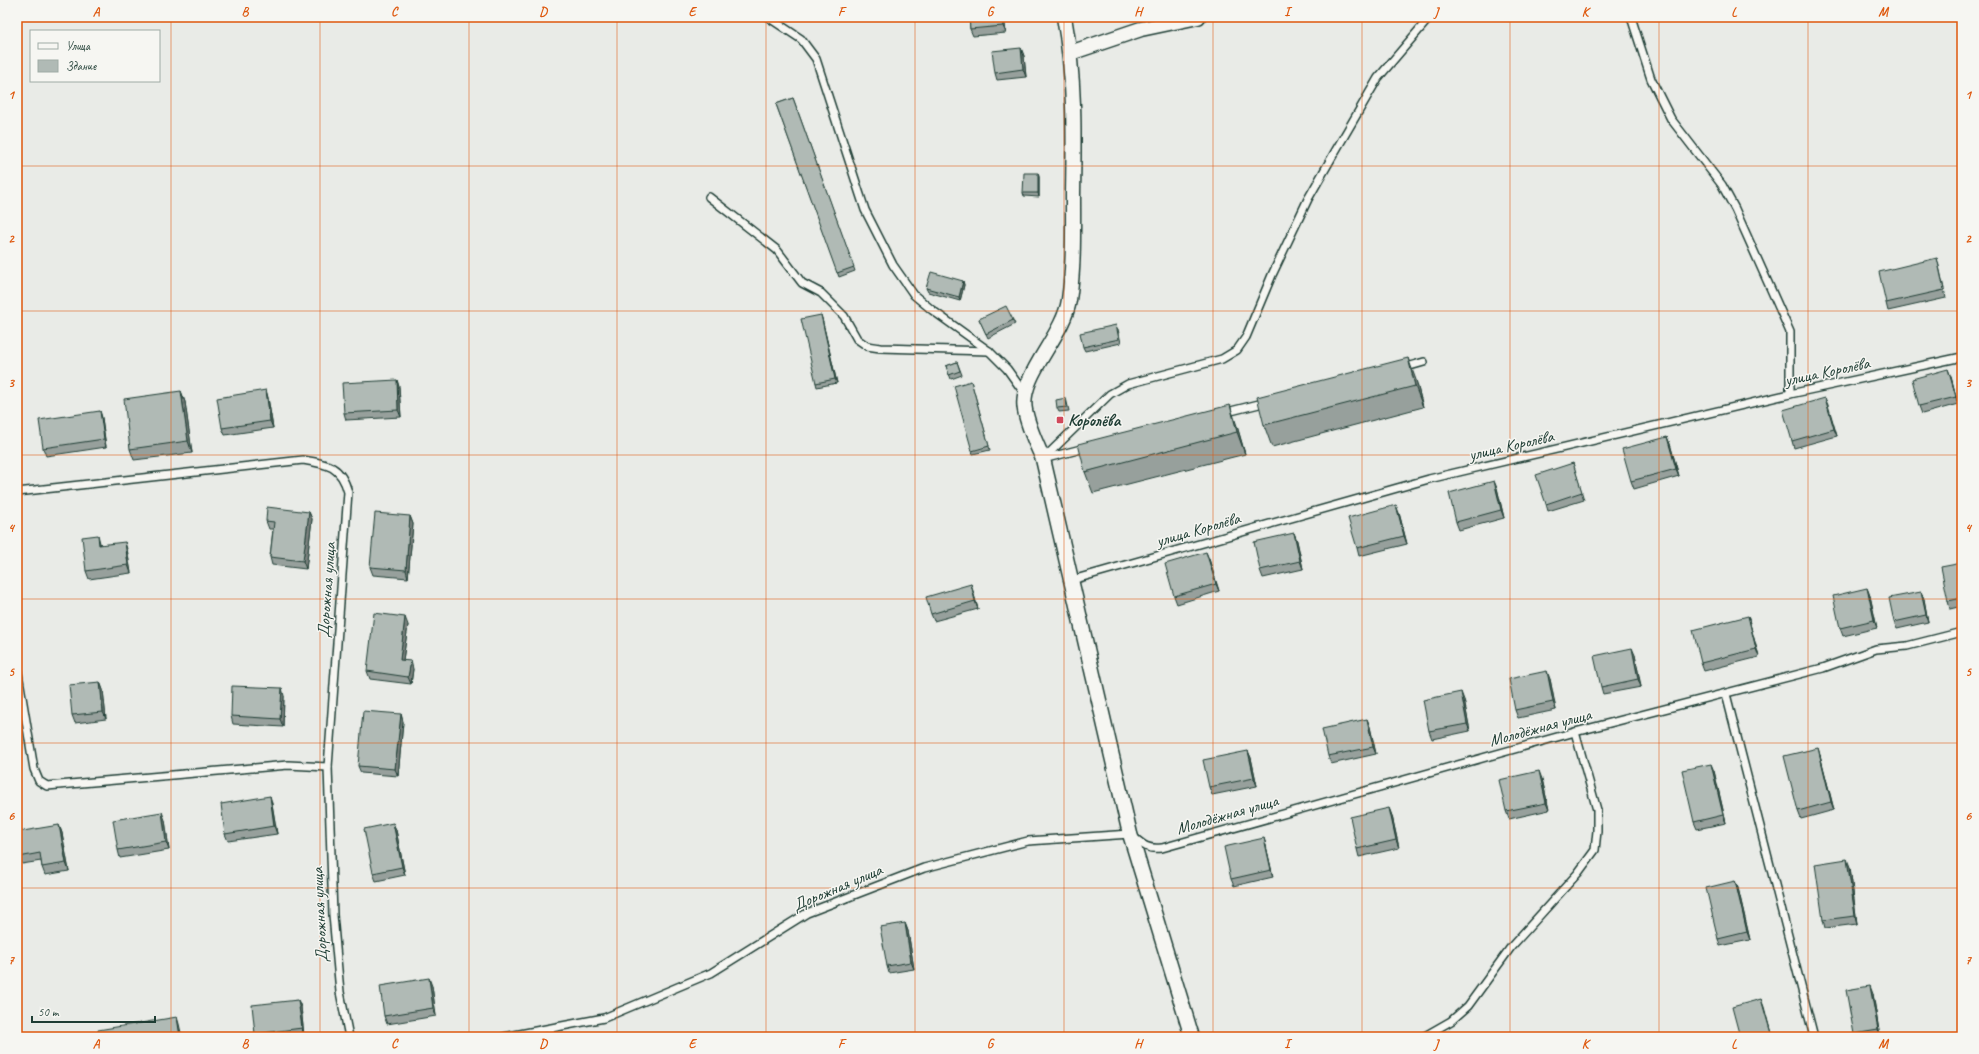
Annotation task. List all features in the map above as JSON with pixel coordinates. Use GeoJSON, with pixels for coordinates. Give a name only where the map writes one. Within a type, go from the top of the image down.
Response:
{"type":"FeatureCollection","features":[{"type":"Feature","properties":{"kind":"street"},"geometry":{"type":"LineString","coordinates":[[1064,17],[1070,54],[1074,113],[1072,270],[1069,302],[1063,321],[1029,382],[1025,394],[1024,409],[1042,459],[1072,580],[1130,834],[1192,1037]]}},
{"type":"Feature","properties":{"kind":"street"},"geometry":{"type":"LineString","coordinates":[[1070,54],[1141,29],[1198,17]]}},
{"type":"Feature","properties":{"kind":"lane"},"geometry":{"type":"LineString","coordinates":[[768,17],[801,39],[816,59],[865,210],[893,265],[914,295],[932,310],[989,351],[1007,369],[1025,394]]}},
{"type":"Feature","properties":{"kind":"lane"},"geometry":{"type":"LineString","coordinates":[[1042,459],[1110,394],[1128,384],[1222,359],[1237,350],[1246,337],[1272,275],[1308,199],[1336,150],[1378,78],[1430,17]]}},
{"type":"Feature","properties":{"kind":"lane"},"geometry":{"type":"LineString","coordinates":[[1631,17],[1651,79],[1668,112],[1722,185],[1735,209],[1790,332],[1790,394]]}},
{"type":"Feature","properties":{"kind":"lane"},"geometry":{"type":"LineString","coordinates":[[709,197],[777,250],[802,282],[821,293],[844,316],[857,339],[867,346],[880,348],[989,351]]}},
{"type":"Feature","properties":{"kind":"lane","name":"улица Королёва"},"geometry":{"type":"LineString","coordinates":[[1072,580],[1429,479],[1790,394],[1962,357]]}},
{"type":"Feature","properties":{"kind":"lane"},"geometry":{"type":"LineString","coordinates":[[1394,370],[1424,362]]}},
{"type":"Feature","properties":{"kind":"lane"},"geometry":{"type":"LineString","coordinates":[[1218,414],[1272,401]]}},
{"type":"Feature","properties":{"kind":"lane"},"geometry":{"type":"LineString","coordinates":[[1042,459],[1096,445]]}},
{"type":"Feature","properties":{"kind":"lane","name":"Дорожная улица"},"geometry":{"type":"LineString","coordinates":[[17,492],[303,460],[323,463],[338,470],[344,480],[348,492],[328,767],[334,930],[340,992],[349,1037]]}},
{"type":"Feature","properties":{"kind":"lane","name":"Молодёжная улица"},"geometry":{"type":"LineString","coordinates":[[1130,834],[1144,846],[1152,849],[1162,848],[1575,732],[1822,668],[1876,649],[1907,646],[1962,632]]}},
{"type":"Feature","properties":{"kind":"lane"},"geometry":{"type":"LineString","coordinates":[[17,667],[34,769],[39,781],[47,786],[288,765],[328,767]]}},
{"type":"Feature","properties":{"kind":"lane"},"geometry":{"type":"LineString","coordinates":[[1726,694],[1814,1037]]}},
{"type":"Feature","properties":{"kind":"lane"},"geometry":{"type":"LineString","coordinates":[[1423,1037],[1451,1021],[1468,1006],[1511,948],[1578,873],[1594,850],[1597,831],[1597,810],[1575,732]]}},
{"type":"Feature","properties":{"kind":"lane","name":"Дорожная улица"},"geometry":{"type":"LineString","coordinates":[[504,1037],[604,1018],[711,973],[807,913],[924,868],[1028,841],[1130,834]]}},
{"type":"Feature","properties":{"kind":"building"},"geometry":{"type":"Polygon","coordinates":[[[969,17],[1002,17],[1003,26],[970,29],[969,17]]]}},
{"type":"Feature","properties":{"kind":"building"},"geometry":{"type":"Polygon","coordinates":[[[1021,48],[1023,69],[995,73],[992,51],[1021,48]]]}},
{"type":"Feature","properties":{"kind":"building"},"geometry":{"type":"Polygon","coordinates":[[[793,98],[854,267],[837,273],[776,104],[793,98]]]}},
{"type":"Feature","properties":{"kind":"building"},"geometry":{"type":"Polygon","coordinates":[[[1024,173],[1038,173],[1038,193],[1023,193],[1024,173]]]}},
{"type":"Feature","properties":{"kind":"building"},"geometry":{"type":"Polygon","coordinates":[[[1937,258],[1944,290],[1886,303],[1879,272],[1937,258]]]}},
{"type":"Feature","properties":{"kind":"building"},"geometry":{"type":"Polygon","coordinates":[[[931,272],[963,281],[959,297],[926,288],[931,272]]]}},
{"type":"Feature","properties":{"kind":"building"},"geometry":{"type":"Polygon","coordinates":[[[1006,306],[1013,320],[986,334],[979,319],[1006,306]]]}},
{"type":"Feature","properties":{"kind":"building"},"geometry":{"type":"Polygon","coordinates":[[[821,315],[835,379],[816,383],[801,319],[821,315]]]}},
{"type":"Feature","properties":{"kind":"building"},"geometry":{"type":"Polygon","coordinates":[[[1116,325],[1119,339],[1083,347],[1080,333],[1116,325]]]}},
{"type":"Feature","properties":{"kind":"building"},"geometry":{"type":"Polygon","coordinates":[[[1408,358],[1415,386],[1264,425],[1257,397],[1408,358]]]}},
{"type":"Feature","properties":{"kind":"building"},"geometry":{"type":"Polygon","coordinates":[[[957,362],[960,371],[949,375],[946,366],[957,362]]]}},
{"type":"Feature","properties":{"kind":"building"},"geometry":{"type":"Polygon","coordinates":[[[1948,369],[1956,397],[1919,406],[1912,379],[1948,369]]]}},
{"type":"Feature","properties":{"kind":"building"},"geometry":{"type":"Polygon","coordinates":[[[397,380],[398,410],[344,413],[342,383],[397,380]]]}},
{"type":"Feature","properties":{"kind":"building"},"geometry":{"type":"Polygon","coordinates":[[[971,381],[989,446],[972,451],[954,386],[971,381]]]}},
{"type":"Feature","properties":{"kind":"building"},"geometry":{"type":"Polygon","coordinates":[[[266,390],[270,421],[222,428],[217,398],[266,390]]]}},
{"type":"Feature","properties":{"kind":"building"},"geometry":{"type":"Polygon","coordinates":[[[181,391],[188,441],[130,449],[124,399],[181,391]]]}},
{"type":"Feature","properties":{"kind":"building"},"geometry":{"type":"Polygon","coordinates":[[[1066,398],[1067,407],[1057,408],[1056,400],[1066,398]]]}},
{"type":"Feature","properties":{"kind":"building"},"geometry":{"type":"Polygon","coordinates":[[[1825,398],[1834,429],[1792,441],[1783,410],[1825,398]]]}},
{"type":"Feature","properties":{"kind":"building"},"geometry":{"type":"Polygon","coordinates":[[[1230,405],[1237,432],[1085,472],[1078,444],[1230,405]]]}},
{"type":"Feature","properties":{"kind":"building"},"geometry":{"type":"Polygon","coordinates":[[[100,411],[104,439],[43,448],[39,420],[100,411]]]}},
{"type":"Feature","properties":{"kind":"building"},"geometry":{"type":"Polygon","coordinates":[[[1667,437],[1676,469],[1631,481],[1622,449],[1667,437]]]}},
{"type":"Feature","properties":{"kind":"building"},"geometry":{"type":"Polygon","coordinates":[[[1573,463],[1582,492],[1546,504],[1536,475],[1573,463]]]}},
{"type":"Feature","properties":{"kind":"building"},"geometry":{"type":"Polygon","coordinates":[[[1494,481],[1501,510],[1456,522],[1449,493],[1494,481]]]}},
{"type":"Feature","properties":{"kind":"building"},"geometry":{"type":"Polygon","coordinates":[[[1396,505],[1404,536],[1357,548],[1348,518],[1396,505]]]}},
{"type":"Feature","properties":{"kind":"building"},"geometry":{"type":"Polygon","coordinates":[[[267,507],[309,512],[303,561],[270,557],[274,522],[266,521],[267,507]]]}},
{"type":"Feature","properties":{"kind":"building"},"geometry":{"type":"Polygon","coordinates":[[[375,513],[410,516],[406,570],[370,567],[375,513]]]}},
{"type":"Feature","properties":{"kind":"building"},"geometry":{"type":"Polygon","coordinates":[[[1294,533],[1300,561],[1260,570],[1254,542],[1294,533]]]}},
{"type":"Feature","properties":{"kind":"building"},"geometry":{"type":"Polygon","coordinates":[[[98,535],[99,545],[125,542],[128,565],[86,571],[82,537],[98,535]]]}},
{"type":"Feature","properties":{"kind":"building"},"geometry":{"type":"Polygon","coordinates":[[[1206,552],[1216,584],[1174,596],[1165,564],[1206,552]]]}},
{"type":"Feature","properties":{"kind":"building"},"geometry":{"type":"Polygon","coordinates":[[[1962,563],[1962,598],[1948,601],[1941,567],[1962,563]]]}},
{"type":"Feature","properties":{"kind":"building"},"geometry":{"type":"Polygon","coordinates":[[[971,584],[975,601],[931,614],[926,597],[971,584]]]}},
{"type":"Feature","properties":{"kind":"building"},"geometry":{"type":"Polygon","coordinates":[[[1867,588],[1874,620],[1840,628],[1833,596],[1867,588]]]}},
{"type":"Feature","properties":{"kind":"building"},"geometry":{"type":"Polygon","coordinates":[[[1921,592],[1926,615],[1894,622],[1889,598],[1921,592]]]}},
{"type":"Feature","properties":{"kind":"building"},"geometry":{"type":"Polygon","coordinates":[[[374,613],[405,617],[400,660],[411,661],[408,677],[367,671],[374,613]]]}},
{"type":"Feature","properties":{"kind":"building"},"geometry":{"type":"Polygon","coordinates":[[[1748,616],[1756,649],[1701,663],[1693,630],[1748,616]]]}},
{"type":"Feature","properties":{"kind":"building"},"geometry":{"type":"Polygon","coordinates":[[[1632,648],[1638,679],[1601,687],[1594,656],[1632,648]]]}},
{"type":"Feature","properties":{"kind":"building"},"geometry":{"type":"Polygon","coordinates":[[[1960,659],[1962,659],[1962,672],[1960,659]]]}},
{"type":"Feature","properties":{"kind":"building"},"geometry":{"type":"Polygon","coordinates":[[[1547,671],[1553,702],[1515,710],[1509,679],[1547,671]]]}},
{"type":"Feature","properties":{"kind":"building"},"geometry":{"type":"Polygon","coordinates":[[[100,682],[103,712],[72,715],[69,685],[100,682]]]}},
{"type":"Feature","properties":{"kind":"building"},"geometry":{"type":"Polygon","coordinates":[[[232,686],[282,688],[280,719],[231,716],[232,686]]]}},
{"type":"Feature","properties":{"kind":"building"},"geometry":{"type":"Polygon","coordinates":[[[1461,692],[1467,724],[1429,731],[1423,700],[1461,692]]]}},
{"type":"Feature","properties":{"kind":"building"},"geometry":{"type":"Polygon","coordinates":[[[363,711],[401,714],[395,769],[358,766],[363,711]]]}},
{"type":"Feature","properties":{"kind":"building"},"geometry":{"type":"Polygon","coordinates":[[[1367,719],[1373,747],[1328,756],[1322,729],[1367,719]]]}},
{"type":"Feature","properties":{"kind":"building"},"geometry":{"type":"Polygon","coordinates":[[[1818,748],[1831,802],[1798,811],[1784,756],[1818,748]]]}},
{"type":"Feature","properties":{"kind":"building"},"geometry":{"type":"Polygon","coordinates":[[[1248,751],[1254,778],[1209,787],[1203,760],[1248,751]]]}},
{"type":"Feature","properties":{"kind":"building"},"geometry":{"type":"Polygon","coordinates":[[[1711,764],[1723,815],[1694,822],[1682,770],[1711,764]]]}},
{"type":"Feature","properties":{"kind":"building"},"geometry":{"type":"Polygon","coordinates":[[[1539,771],[1546,803],[1506,811],[1499,780],[1539,771]]]}},
{"type":"Feature","properties":{"kind":"building"},"geometry":{"type":"Polygon","coordinates":[[[270,796],[274,826],[225,834],[221,804],[270,796]]]}},
{"type":"Feature","properties":{"kind":"building"},"geometry":{"type":"Polygon","coordinates":[[[1389,808],[1396,840],[1357,849],[1350,817],[1389,808]]]}},
{"type":"Feature","properties":{"kind":"building"},"geometry":{"type":"Polygon","coordinates":[[[162,812],[166,842],[118,850],[113,820],[162,812]]]}},
{"type":"Feature","properties":{"kind":"building"},"geometry":{"type":"Polygon","coordinates":[[[393,823],[402,867],[373,873],[364,829],[393,823]]]}},
{"type":"Feature","properties":{"kind":"building"},"geometry":{"type":"Polygon","coordinates":[[[59,825],[66,863],[42,867],[40,853],[19,857],[17,832],[59,825]]]}},
{"type":"Feature","properties":{"kind":"building"},"geometry":{"type":"Polygon","coordinates":[[[1264,838],[1271,870],[1231,879],[1224,847],[1264,838]]]}},
{"type":"Feature","properties":{"kind":"building"},"geometry":{"type":"Polygon","coordinates":[[[1847,859],[1855,916],[1823,920],[1815,864],[1847,859]]]}},
{"type":"Feature","properties":{"kind":"building"},"geometry":{"type":"Polygon","coordinates":[[[1735,881],[1747,932],[1718,939],[1706,888],[1735,881]]]}},
{"type":"Feature","properties":{"kind":"building"},"geometry":{"type":"Polygon","coordinates":[[[905,923],[911,962],[887,966],[880,927],[905,923]]]}},
{"type":"Feature","properties":{"kind":"building"},"geometry":{"type":"Polygon","coordinates":[[[429,978],[433,1008],[384,1016],[380,986],[429,978]]]}},
{"type":"Feature","properties":{"kind":"building"},"geometry":{"type":"Polygon","coordinates":[[[1870,986],[1878,1030],[1854,1034],[1846,990],[1870,986]]]}},
{"type":"Feature","properties":{"kind":"building"},"geometry":{"type":"Polygon","coordinates":[[[1761,999],[1772,1037],[1740,1037],[1732,1007],[1761,999]]]}},
{"type":"Feature","properties":{"kind":"building"},"geometry":{"type":"Polygon","coordinates":[[[298,1000],[302,1028],[255,1034],[252,1005],[298,1000]]]}},
{"type":"Feature","properties":{"kind":"building"},"geometry":{"type":"Polygon","coordinates":[[[177,1017],[180,1037],[99,1037],[98,1030],[177,1017]]]}},
{"type":"Feature","properties":{"kind":"place","name":"Королёва"},"geometry":{"type":"Point","coordinates":[1060,420]}}]}
